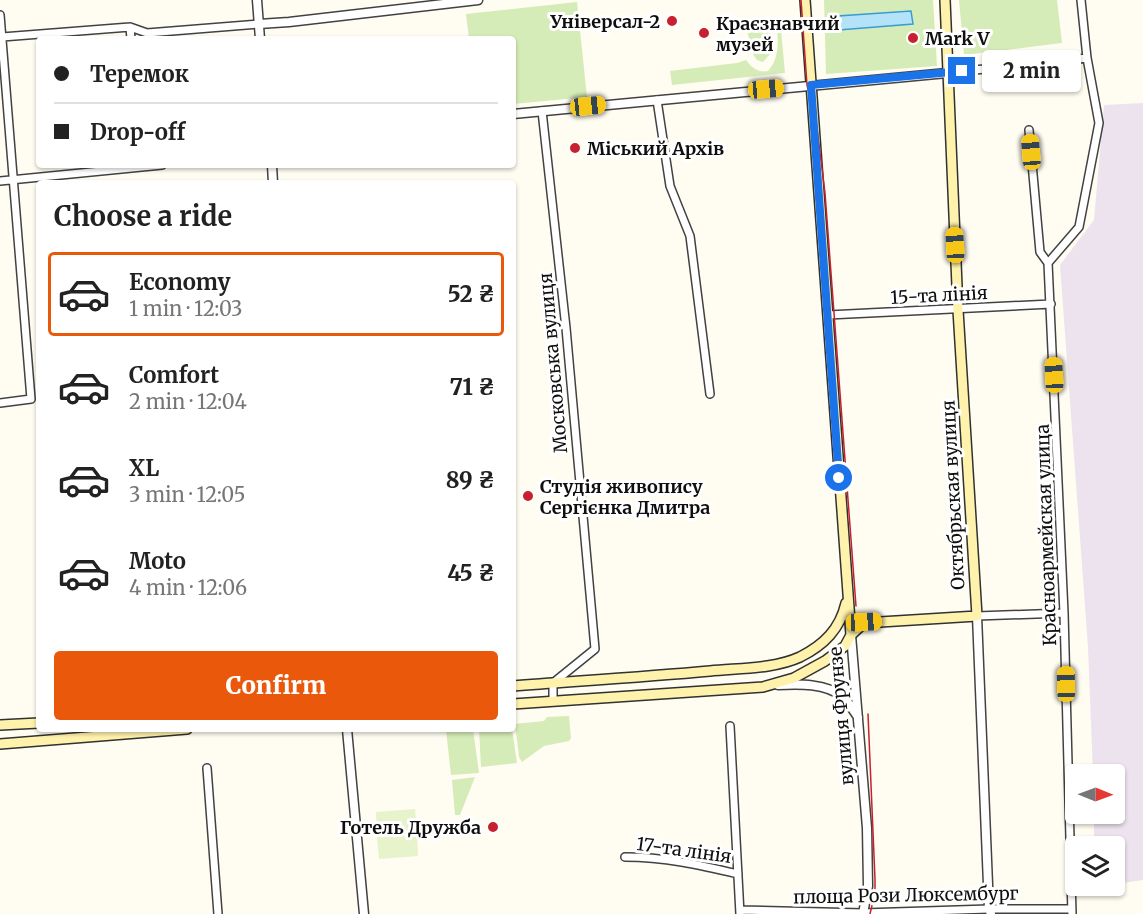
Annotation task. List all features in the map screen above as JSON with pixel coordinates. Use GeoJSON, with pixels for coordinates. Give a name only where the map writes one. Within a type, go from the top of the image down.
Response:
{"type":"FeatureCollection","features":[{"type":"Feature","properties":{"kind":"main road","name":"вулиця Фрунзе"},"geometry":{"type":"LineString","coordinates":[[805,0],[851,635]]}},
{"type":"Feature","properties":{"kind":"main road","name":"Октябрьская вулиця"},"geometry":{"type":"LineString","coordinates":[[945,0],[958,310],[976,616]]}},
{"type":"Feature","properties":{"kind":"main road"},"geometry":{"type":"LineString","coordinates":[[516,686],[692,673],[784,663],[815,649],[828,639],[842,618],[848,595]]}},
{"type":"Feature","properties":{"kind":"main road"},"geometry":{"type":"LineString","coordinates":[[516,704],[763,687],[794,678],[825,661],[846,646],[851,635],[864,622],[976,616]]}},
{"type":"Feature","properties":{"kind":"main road"},"geometry":{"type":"LineString","coordinates":[[0,725],[36,723]]}},
{"type":"Feature","properties":{"kind":"main road"},"geometry":{"type":"LineString","coordinates":[[0,744],[150,732]]}},
{"type":"Feature","properties":{"kind":"street"},"geometry":{"type":"LineString","coordinates":[[257,0],[260,36]]}},
{"type":"Feature","properties":{"kind":"street"},"geometry":{"type":"LineString","coordinates":[[2,38],[130,27],[147,33],[289,22],[478,0]]}},
{"type":"Feature","properties":{"kind":"street"},"geometry":{"type":"LineString","coordinates":[[1048,263],[1079,227],[1099,123],[1087,58],[1081,0]]}},
{"type":"Feature","properties":{"kind":"street"},"geometry":{"type":"LineString","coordinates":[[0,15],[31,399],[0,403]]}},
{"type":"Feature","properties":{"kind":"street"},"geometry":{"type":"LineString","coordinates":[[130,27],[131,36]]}},
{"type":"Feature","properties":{"kind":"street"},"geometry":{"type":"LineString","coordinates":[[516,114],[1087,58]]}},
{"type":"Feature","properties":{"kind":"street"},"geometry":{"type":"LineString","coordinates":[[657,100],[670,186],[690,236],[710,394]]}},
{"type":"Feature","properties":{"kind":"street","name":"Московська вулиця"},"geometry":{"type":"LineString","coordinates":[[542,111],[566,328],[595,649],[554,683]]}},
{"type":"Feature","properties":{"kind":"street","name":"Красноармейская улица"},"geometry":{"type":"LineString","coordinates":[[1029,130],[1040,252],[1048,263],[1051,304],[1064,613],[1072,912]]}},
{"type":"Feature","properties":{"kind":"street"},"geometry":{"type":"LineString","coordinates":[[0,181],[125,168]]}},
{"type":"Feature","properties":{"kind":"street","name":"15-та лінія"},"geometry":{"type":"LineString","coordinates":[[828,315],[1051,304]]}},
{"type":"Feature","properties":{"kind":"street"},"geometry":{"type":"LineString","coordinates":[[976,616],[1064,613]]}},
{"type":"Feature","properties":{"kind":"street","name":"Октябрьская вулиця"},"geometry":{"type":"LineString","coordinates":[[976,616],[990,911]]}},
{"type":"Feature","properties":{"kind":"street","name":"вулиця Фрунзе"},"geometry":{"type":"LineString","coordinates":[[851,635],[867,828],[868,886],[863,914]]}},
{"type":"Feature","properties":{"kind":"street"},"geometry":{"type":"LineString","coordinates":[[553,701],[554,683]]}},
{"type":"Feature","properties":{"kind":"street"},"geometry":{"type":"LineString","coordinates":[[763,687],[802,684],[832,690],[843,697],[859,719]]}},
{"type":"Feature","properties":{"kind":"street"},"geometry":{"type":"LineString","coordinates":[[730,726],[740,912]]}},
{"type":"Feature","properties":{"kind":"street"},"geometry":{"type":"LineString","coordinates":[[347,732],[364,914]]}},
{"type":"Feature","properties":{"kind":"street"},"geometry":{"type":"LineString","coordinates":[[207,768],[218,914]]}},
{"type":"Feature","properties":{"kind":"street","name":"17-та лінія"},"geometry":{"type":"LineString","coordinates":[[625,857],[649,857],[683,862],[738,874]]}},
{"type":"Feature","properties":{"kind":"street","name":"площа Рози Люксембург"},"geometry":{"type":"LineString","coordinates":[[740,912],[863,914],[1072,912]]}},
{"type":"Feature","properties":{"kind":"shaded area"},"geometry":{"type":"Polygon","coordinates":[[[1143,103],[1143,880],[1125,883],[1125,836],[1094,836],[1094,824],[1125,824],[1125,764],[1093,764],[1088,647],[1060,265],[1094,220],[1104,105],[1143,103]]]}},
{"type":"Feature","properties":{"kind":"green space"},"geometry":{"type":"Polygon","coordinates":[[[824,0],[933,0],[937,66],[826,74],[824,0]]]}},
{"type":"Feature","properties":{"kind":"green space"},"geometry":{"type":"Polygon","coordinates":[[[959,0],[1057,0],[1062,43],[964,55],[959,0]]]}},
{"type":"Feature","properties":{"kind":"green space"},"geometry":{"type":"Polygon","coordinates":[[[577,2],[587,97],[516,104],[516,36],[469,36],[466,14],[577,2]]]}},
{"type":"Feature","properties":{"kind":"green space"},"geometry":{"type":"Polygon","coordinates":[[[776,19],[780,19],[785,73],[672,85],[670,71],[746,60],[756,69],[768,71],[777,53],[776,19]]]}},
{"type":"Feature","properties":{"kind":"green space"},"geometry":{"type":"Polygon","coordinates":[[[760,26],[761,30],[771,31],[770,54],[763,62],[754,56],[746,27],[760,26]]]}},
{"type":"Feature","properties":{"kind":"green space"},"geometry":{"type":"Polygon","coordinates":[[[569,716],[571,738],[569,741],[544,746],[522,762],[519,757],[516,724],[544,721],[547,717],[569,716]]]}},
{"type":"Feature","properties":{"kind":"green space"},"geometry":{"type":"Polygon","coordinates":[[[446,732],[473,732],[479,773],[451,775],[446,732]]]}},
{"type":"Feature","properties":{"kind":"green space"},"geometry":{"type":"Polygon","coordinates":[[[479,732],[512,732],[517,763],[481,767],[479,732]]]}},
{"type":"Feature","properties":{"kind":"green space"},"geometry":{"type":"Polygon","coordinates":[[[475,777],[460,815],[455,815],[452,780],[475,777]]]}},
{"type":"Feature","properties":{"kind":"green space"},"geometry":{"type":"Polygon","coordinates":[[[415,809],[417,831],[377,833],[376,812],[415,809]]]}},
{"type":"Feature","properties":{"kind":"green space"},"geometry":{"type":"Polygon","coordinates":[[[417,834],[418,856],[379,859],[377,837],[417,834]]]}},
{"type":"Feature","properties":{"kind":"water"},"geometry":{"type":"Polygon","coordinates":[[[911,11],[913,24],[839,30],[838,16],[911,11]]]}},
{"type":"Feature","properties":{"kind":"tram line"},"geometry":{"type":"LineString","coordinates":[[801,0],[807,85],[817,128],[825,193],[856,606]]}},
{"type":"Feature","properties":{"kind":"tram line"},"geometry":{"type":"LineString","coordinates":[[868,714],[875,879],[875,893],[870,914]]}},
{"type":"Feature","properties":{"kind":"place","name":"Універсал-2"},"geometry":{"type":"Point","coordinates":[672,21]}},
{"type":"Feature","properties":{"kind":"place","name":"Краєзнавчий музей"},"geometry":{"type":"Point","coordinates":[704,33]}},
{"type":"Feature","properties":{"kind":"place","name":"Mark V"},"geometry":{"type":"Point","coordinates":[913,38]}},
{"type":"Feature","properties":{"kind":"place","name":"Міський Архів"},"geometry":{"type":"Point","coordinates":[575,148]}},
{"type":"Feature","properties":{"kind":"place","name":"Студія живопису Сергієнка Дмитра"},"geometry":{"type":"Point","coordinates":[528,496]}},
{"type":"Feature","properties":{"kind":"place","name":"Готель Дружба"},"geometry":{"type":"Point","coordinates":[493,827]}},
{"type":"Feature","properties":{"kind":"route"},"geometry":{"type":"LineString","coordinates":[[839,478],[811,85],[962,71]]}}]}
